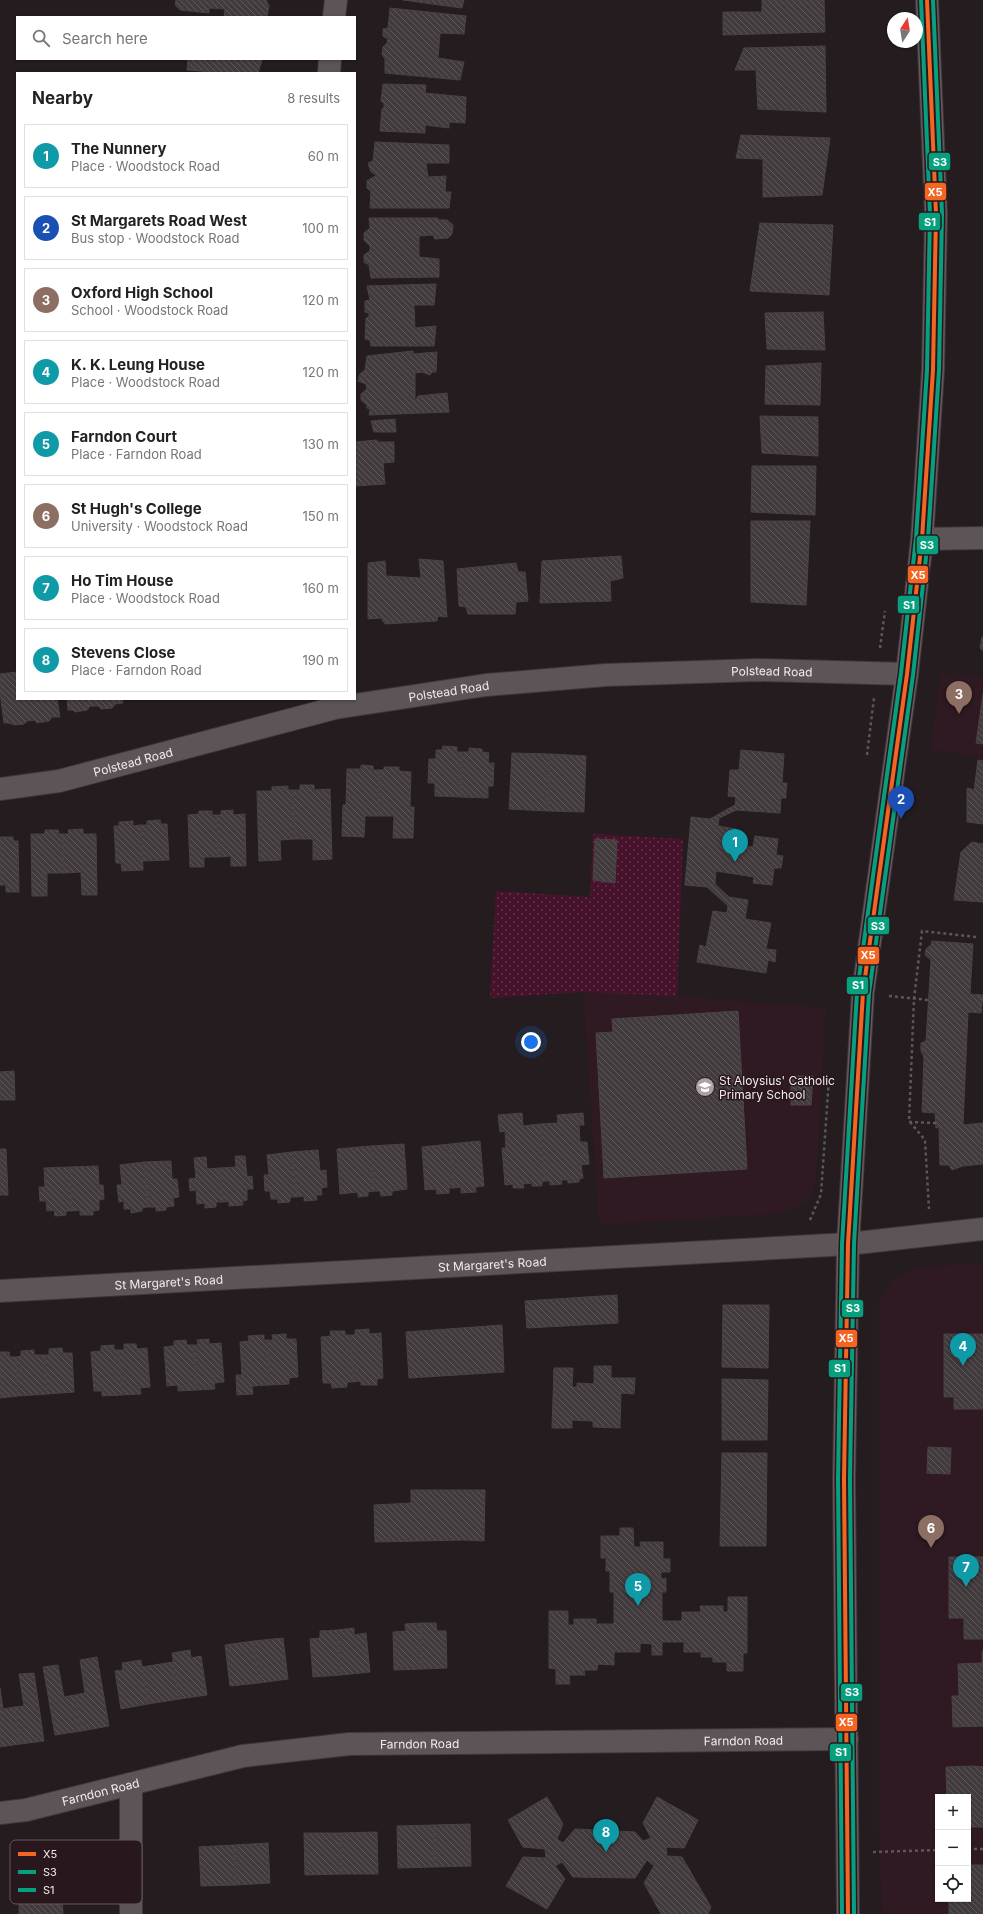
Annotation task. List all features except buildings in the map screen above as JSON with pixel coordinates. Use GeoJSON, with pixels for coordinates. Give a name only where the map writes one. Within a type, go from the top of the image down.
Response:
{"type":"FeatureCollection","features":[{"type":"Feature","properties":{"kind":"main road"},"geometry":{"type":"LineString","coordinates":[[848,1914],[844,1479],[848,1244],[863,992],[907,674],[922,539],[933,370],[936,214],[927,0]]}},
{"type":"Feature","properties":{"kind":"street"},"geometry":{"type":"LineString","coordinates":[[334,16],[336,0]]}},
{"type":"Feature","properties":{"kind":"street"},"geometry":{"type":"LineString","coordinates":[[328,72],[330,60]]}},
{"type":"Feature","properties":{"kind":"street"},"geometry":{"type":"LineString","coordinates":[[922,539],[983,538]]}},
{"type":"Feature","properties":{"kind":"street","name":"Polstead Road"},"geometry":{"type":"LineString","coordinates":[[0,789],[59,781],[334,704],[486,685],[606,675],[758,670],[907,674]]}},
{"type":"Feature","properties":{"kind":"street","name":"St Margaret's Road"},"geometry":{"type":"LineString","coordinates":[[0,1291],[848,1244],[983,1229]]}},
{"type":"Feature","properties":{"kind":"street","name":"Farndon Road"},"geometry":{"type":"LineString","coordinates":[[0,1813],[26,1810],[243,1756],[349,1744],[847,1739]]}},
{"type":"Feature","properties":{"kind":"street"},"geometry":{"type":"LineString","coordinates":[[131,1784],[131,1840]]}},
{"type":"Feature","properties":{"kind":"path"},"geometry":{"type":"LineString","coordinates":[[881,639],[886,608]]}},
{"type":"Feature","properties":{"kind":"path"},"geometry":{"type":"LineString","coordinates":[[931,1234],[925,1140],[909,1122],[914,998],[922,931],[976,937]]}},
{"type":"Feature","properties":{"kind":"path"},"geometry":{"type":"LineString","coordinates":[[888,996],[928,1000]]}},
{"type":"Feature","properties":{"kind":"path"},"geometry":{"type":"LineString","coordinates":[[909,1122],[936,1122]]}},
{"type":"Feature","properties":{"kind":"path"},"geometry":{"type":"LineString","coordinates":[[971,1850],[983,1849]]}},
{"type":"Feature","properties":{"kind":"path"},"geometry":{"type":"LineString","coordinates":[[868,1852],[935,1850]]}},
{"type":"Feature","properties":{"kind":"shaded area"},"geometry":{"type":"Polygon","coordinates":[[[941,674],[983,678],[983,756],[930,750],[941,674]]]}},
{"type":"Feature","properties":{"kind":"shaded area","name":"St Aloysius' Catholic Primary School"},"geometry":{"type":"Polygon","coordinates":[[[593,834],[683,839],[677,996],[826,1008],[816,1180],[813,1192],[807,1200],[796,1208],[774,1214],[599,1225],[583,992],[490,998],[496,891],[590,897],[593,834]]]}},
{"type":"Feature","properties":{"kind":"shaded area"},"geometry":{"type":"Polygon","coordinates":[[[593,834],[683,839],[677,996],[583,992],[490,998],[496,891],[590,897],[593,834]]]}},
{"type":"Feature","properties":{"kind":"shaded area"},"geometry":{"type":"Polygon","coordinates":[[[983,1263],[983,1914],[882,1914],[879,1835],[879,1300],[891,1281],[918,1267],[983,1263]]]}},
{"type":"Feature","properties":{"kind":"transit line","name":"S1"},"geometry":{"type":"LineString","coordinates":[[842,1914],[838,1479],[842,1244],[857,992],[901,673],[916,538],[927,370],[930,214],[921,0]]}},
{"type":"Feature","properties":{"kind":"transit line","name":"X5"},"geometry":{"type":"LineString","coordinates":[[848,1914],[844,1479],[848,1244],[863,992],[907,674],[922,539],[933,370],[936,214],[927,0]]}},
{"type":"Feature","properties":{"kind":"transit line","name":"S3"},"geometry":{"type":"LineString","coordinates":[[854,1914],[850,1479],[854,1244],[869,993],[913,675],[928,539],[939,370],[942,214],[933,0]]}},
{"type":"Feature","properties":{"kind":"place","name":"Oxford High School"},"geometry":{"type":"Point","coordinates":[959,714]}},
{"type":"Feature","properties":{"kind":"place","name":"St Margarets Road West"},"geometry":{"type":"Point","coordinates":[901,819]}},
{"type":"Feature","properties":{"kind":"place","name":"The Nunnery"},"geometry":{"type":"Point","coordinates":[735,862]}},
{"type":"Feature","properties":{"kind":"place","name":"St Aloysius' Catholic Primary School"},"geometry":{"type":"Point","coordinates":[705,1087]}},
{"type":"Feature","properties":{"kind":"place","name":"K. K. Leung House"},"geometry":{"type":"Point","coordinates":[963,1366]}},
{"type":"Feature","properties":{"kind":"place","name":"St Hugh's College"},"geometry":{"type":"Point","coordinates":[931,1548]}},
{"type":"Feature","properties":{"kind":"place","name":"Ho Tim House"},"geometry":{"type":"Point","coordinates":[966,1587]}},
{"type":"Feature","properties":{"kind":"place","name":"Farndon Court"},"geometry":{"type":"Point","coordinates":[638,1606]}},
{"type":"Feature","properties":{"kind":"place","name":"Stevens Close"},"geometry":{"type":"Point","coordinates":[606,1852]}}]}
